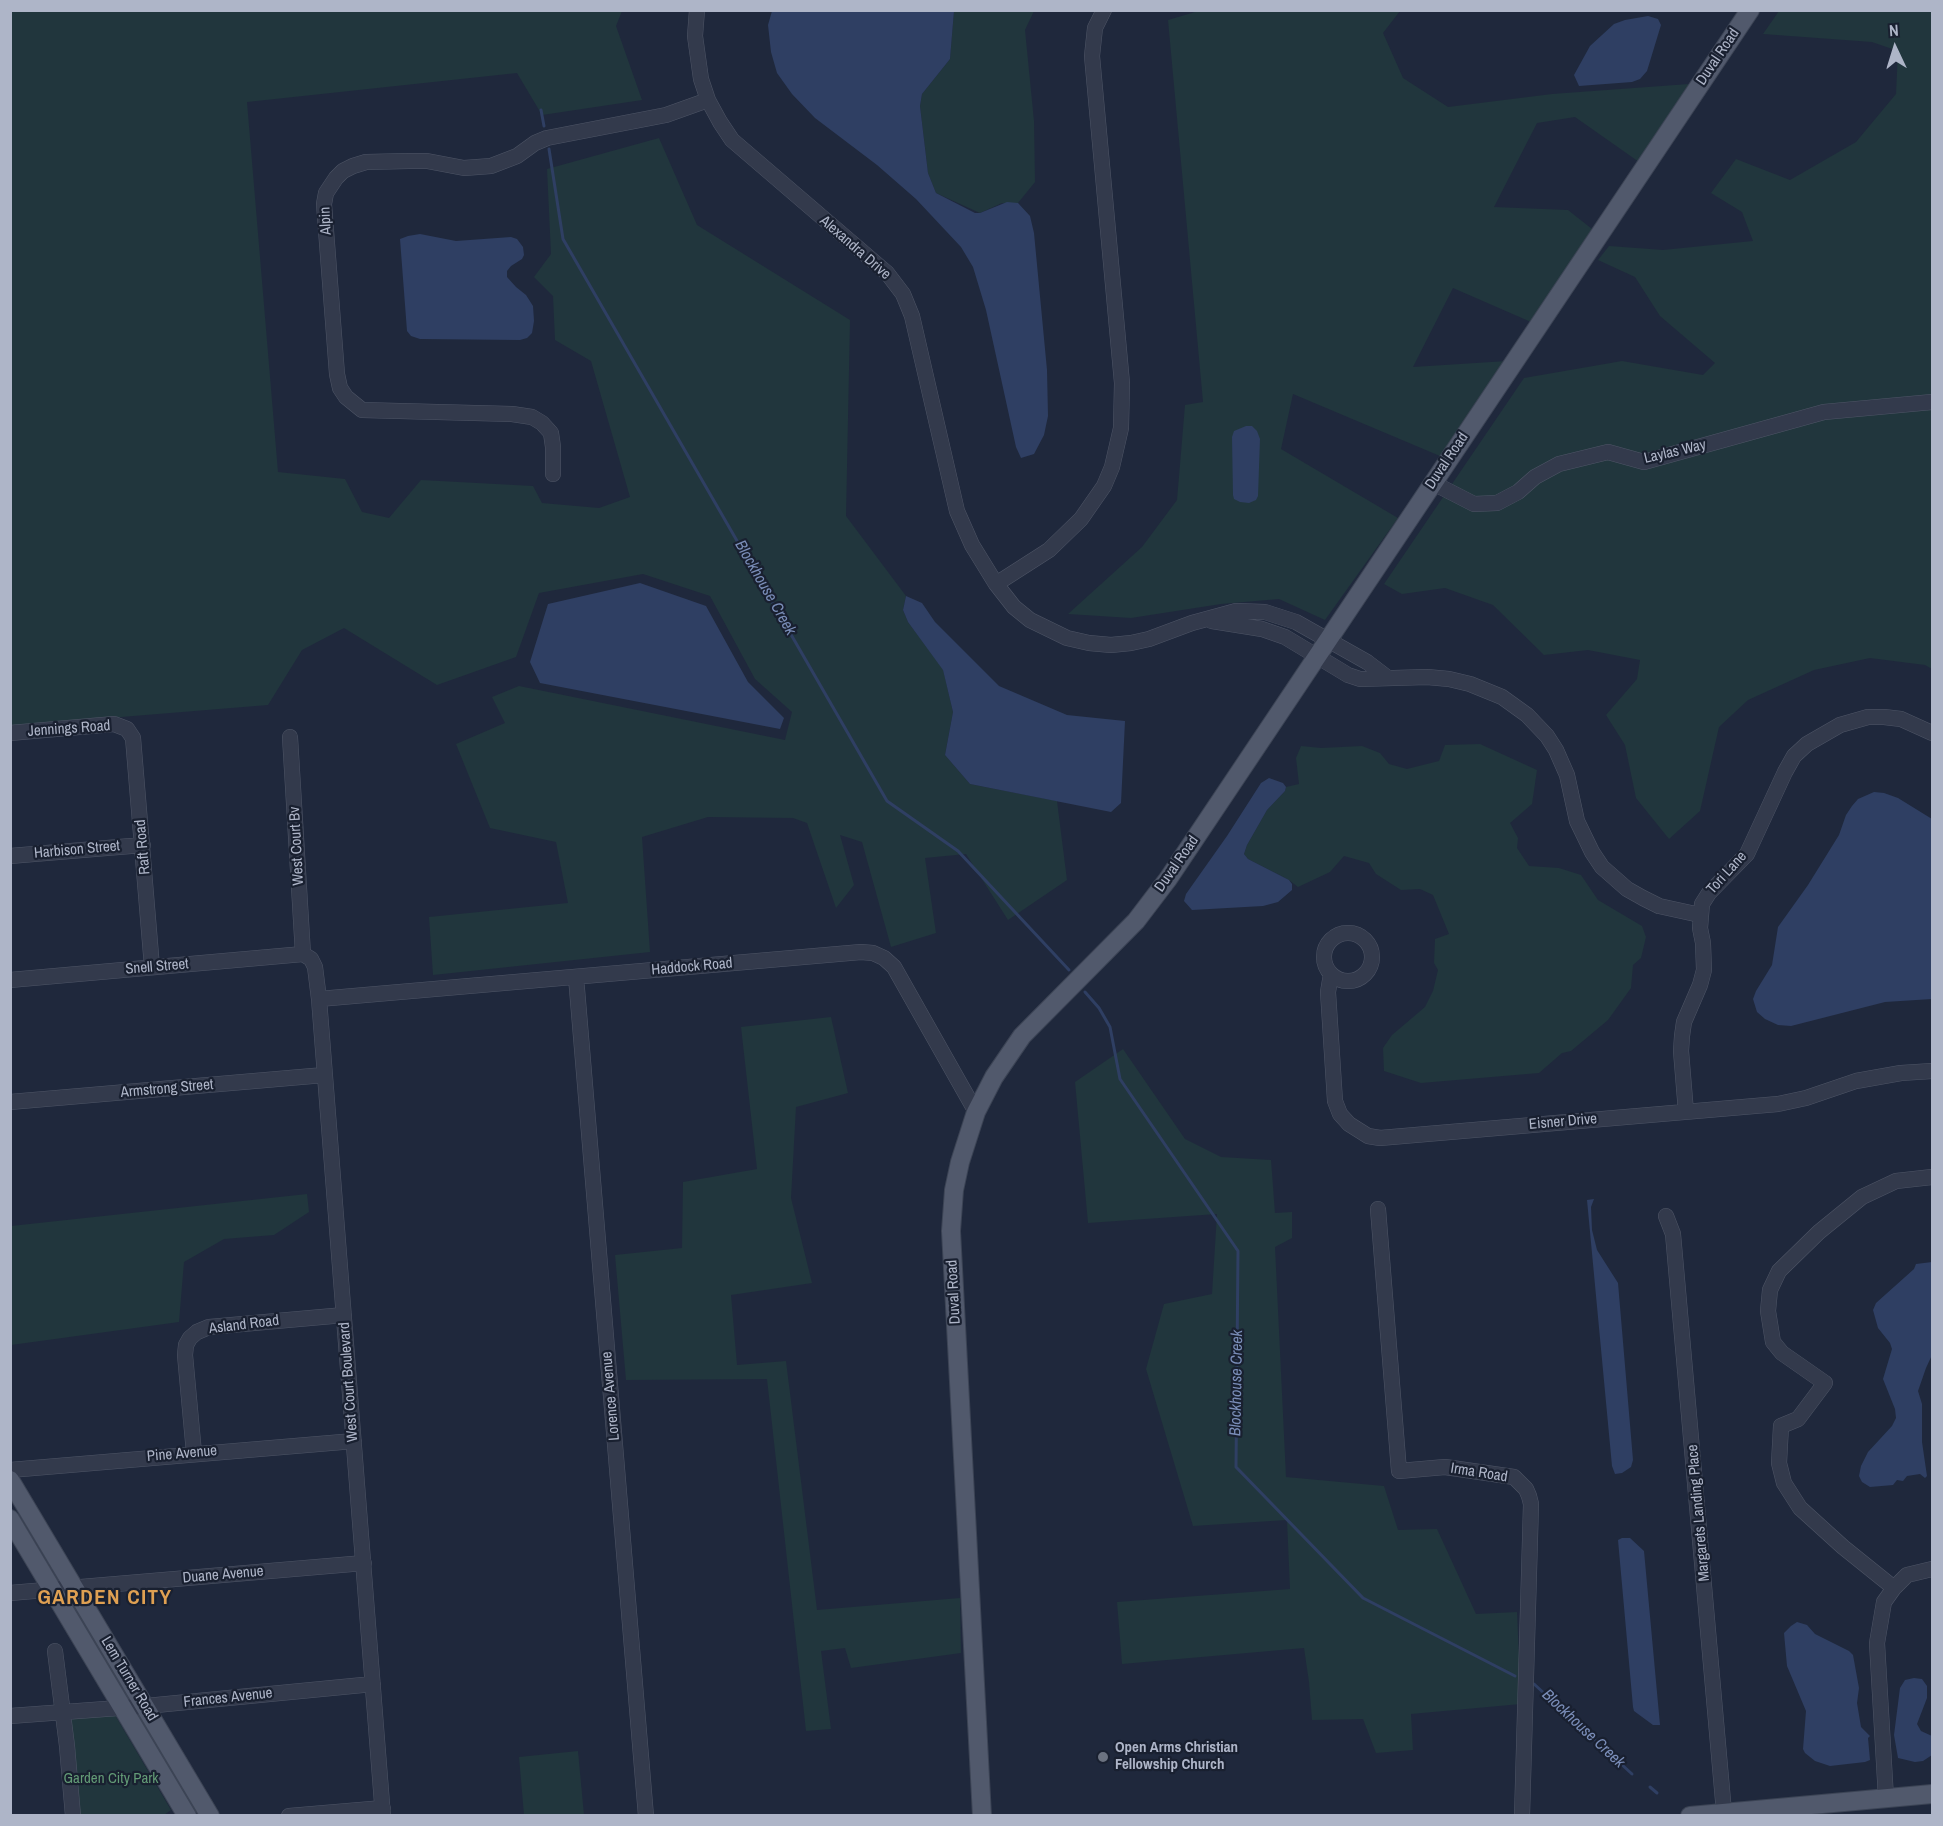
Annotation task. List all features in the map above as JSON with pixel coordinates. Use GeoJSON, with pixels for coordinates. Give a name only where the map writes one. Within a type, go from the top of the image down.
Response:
{"type":"FeatureCollection","features":[{"type":"Feature","properties":{"kind":"main road","name":"Duval Road"},"geometry":{"type":"LineString","coordinates":[[982,1815],[951,1231],[954,1190],[960,1162],[976,1112],[999,1069],[1022,1036],[1136,921],[1168,879],[1744,19]]}},
{"type":"Feature","properties":{"kind":"main road","name":"Lem Turner Road"},"geometry":{"type":"LineString","coordinates":[[10,1480],[210,1815]]}},
{"type":"Feature","properties":{"kind":"main road","name":"Lem Turner Road"},"geometry":{"type":"LineString","coordinates":[[10,1519],[187,1815]]}},
{"type":"Feature","properties":{"kind":"main road"},"geometry":{"type":"LineString","coordinates":[[1690,1815],[1932,1794]]}},
{"type":"Feature","properties":{"kind":"street","name":"Alexandra Drive"},"geometry":{"type":"LineString","coordinates":[[697,10],[695,36],[697,58],[708,100],[732,140],[887,273],[903,294],[912,316],[957,511],[972,545],[996,584],[1014,606],[1029,620],[1067,638],[1089,643],[1131,643],[1236,611],[1265,612],[1296,622],[1367,662],[1388,678]]}},
{"type":"Feature","properties":{"kind":"street"},"geometry":{"type":"LineString","coordinates":[[996,584],[1049,550],[1081,519],[1104,486],[1112,467],[1121,428],[1122,383],[1092,56],[1095,28],[1104,10]]}},
{"type":"Feature","properties":{"kind":"street","name":"Alpin"},"geometry":{"type":"LineString","coordinates":[[553,474],[551,434],[542,423],[532,417],[512,414],[362,410],[346,397],[340,388],[337,374],[324,204],[330,173],[343,171],[366,162],[428,161],[464,168],[491,166],[517,156],[535,143],[547,138],[666,115],[708,100]]}},
{"type":"Feature","properties":{"kind":"street","name":"Laylas Way"},"geometry":{"type":"LineString","coordinates":[[1433,483],[1474,504],[1497,503],[1518,492],[1535,477],[1559,464],[1608,452],[1644,462],[1824,412],[1932,402]]}},
{"type":"Feature","properties":{"kind":"street","name":"Alexandra Drive"},"geometry":{"type":"LineString","coordinates":[[1206,621],[1262,629],[1285,638],[1348,675],[1360,679],[1426,677],[1449,679],[1488,690],[1516,705],[1538,726],[1556,750],[1567,775],[1577,821],[1602,867],[1627,889],[1659,906],[1700,915]]}},
{"type":"Feature","properties":{"kind":"street","name":"Tori Lane"},"geometry":{"type":"LineString","coordinates":[[1686,1112],[1682,1036],[1684,1022],[1701,985],[1704,970],[1700,915],[1702,904],[1709,892],[1747,854],[1794,756],[1807,744],[1840,725],[1868,717],[1901,719],[1932,733]]}},
{"type":"Feature","properties":{"kind":"street","name":"Jennings Road"},"geometry":{"type":"LineString","coordinates":[[10,734],[114,724],[127,729]]}},
{"type":"Feature","properties":{"kind":"street","name":"Raft Road"},"geometry":{"type":"LineString","coordinates":[[127,729],[133,738],[152,967]]}},
{"type":"Feature","properties":{"kind":"street","name":"West Court Bv"},"geometry":{"type":"LineString","coordinates":[[291,737],[303,954]]}},
{"type":"Feature","properties":{"kind":"street","name":"Harbison Street"},"geometry":{"type":"LineString","coordinates":[[10,856],[143,845]]}},
{"type":"Feature","properties":{"kind":"street","name":"Haddock Road"},"geometry":{"type":"LineString","coordinates":[[320,999],[873,953],[884,958],[894,967],[976,1112]]}},
{"type":"Feature","properties":{"kind":"street","name":"Snell Street"},"geometry":{"type":"LineString","coordinates":[[10,980],[303,954]]}},
{"type":"Feature","properties":{"kind":"street","name":"West Court Boulevard"},"geometry":{"type":"LineString","coordinates":[[303,954],[315,967],[320,999],[324,1075],[383,1812]]}},
{"type":"Feature","properties":{"kind":"street","name":"Eisner Drive"},"geometry":{"type":"LineString","coordinates":[[1330,974],[1328,992],[1335,1101],[1340,1114],[1349,1124],[1368,1136],[1380,1138],[1778,1104],[1806,1098],[1866,1078],[1932,1071]]}},
{"type":"Feature","properties":{"kind":"street","name":"Lorence Avenue"},"geometry":{"type":"LineString","coordinates":[[576,977],[646,1815]]}},
{"type":"Feature","properties":{"kind":"street","name":"Armstrong Street"},"geometry":{"type":"LineString","coordinates":[[10,1102],[324,1075]]}},
{"type":"Feature","properties":{"kind":"street"},"geometry":{"type":"LineString","coordinates":[[1894,1588],[1843,1547],[1800,1508],[1784,1483],[1779,1463],[1781,1426],[1798,1419],[1825,1383],[1782,1353],[1773,1342],[1768,1311],[1770,1290],[1779,1271],[1819,1232],[1862,1197],[1896,1181],[1932,1177]]}},
{"type":"Feature","properties":{"kind":"street","name":"Irma Road"},"geometry":{"type":"LineString","coordinates":[[1378,1209],[1400,1471],[1445,1467],[1514,1478],[1526,1489],[1531,1504],[1522,1815]]}},
{"type":"Feature","properties":{"kind":"street","name":"Margarets Landing Place"},"geometry":{"type":"LineString","coordinates":[[1666,1216],[1673,1234],[1724,1812]]}},
{"type":"Feature","properties":{"kind":"street","name":"Asland Road"},"geometry":{"type":"LineString","coordinates":[[194,1453],[185,1355],[186,1345],[190,1338],[197,1332],[209,1328],[344,1315]]}},
{"type":"Feature","properties":{"kind":"street","name":"Pine Avenue"},"geometry":{"type":"LineString","coordinates":[[10,1470],[354,1441]]}},
{"type":"Feature","properties":{"kind":"street","name":"Duane Avenue"},"geometry":{"type":"LineString","coordinates":[[10,1593],[364,1563]]}},
{"type":"Feature","properties":{"kind":"street"},"geometry":{"type":"LineString","coordinates":[[1886,1798],[1877,1643],[1884,1602],[1907,1575],[1932,1569]]}},
{"type":"Feature","properties":{"kind":"street"},"geometry":{"type":"LineString","coordinates":[[56,1652],[73,1815]]}},
{"type":"Feature","properties":{"kind":"street","name":"Frances Avenue"},"geometry":{"type":"LineString","coordinates":[[10,1716],[146,1706],[373,1684]]}},
{"type":"Feature","properties":{"kind":"street"},"geometry":{"type":"LineString","coordinates":[[289,1815],[383,1812]]}},
{"type":"Feature","properties":{"kind":"green space"},"geometry":{"type":"Polygon","coordinates":[[[1202,10],[1400,11],[1383,33],[1403,78],[1448,107],[1552,94],[1689,84],[1639,162],[1575,117],[1537,123],[1494,207],[1568,210],[1592,229],[1531,322],[1453,288],[1413,367],[1507,361],[1440,456],[1293,394],[1281,449],[1398,518],[1325,620],[1279,599],[1221,604],[1131,618],[1068,614],[1142,547],[1177,500],[1185,405],[1203,402],[1168,20],[1202,10]]]}},
{"type":"Feature","properties":{"kind":"green space"},"geometry":{"type":"Polygon","coordinates":[[[11,11],[622,11],[616,26],[642,100],[542,115],[517,73],[247,102],[278,472],[345,479],[362,512],[389,518],[421,480],[533,486],[542,503],[599,508],[630,497],[591,361],[555,340],[553,296],[534,277],[551,254],[547,169],[659,138],[697,225],[850,320],[846,516],[906,596],[903,610],[908,622],[943,669],[953,712],[945,755],[970,784],[1057,801],[1067,880],[1008,920],[966,854],[925,858],[936,933],[891,947],[862,842],[840,835],[854,885],[836,908],[807,823],[793,818],[708,817],[642,837],[650,952],[433,975],[429,917],[568,903],[556,842],[490,828],[456,744],[505,723],[492,697],[519,686],[785,740],[792,712],[755,679],[710,596],[643,574],[539,593],[516,657],[437,685],[344,628],[302,650],[268,705],[11,726],[11,11]]]}},
{"type":"Feature","properties":{"kind":"green space"},"geometry":{"type":"Polygon","coordinates":[[[954,11],[1034,11],[1025,30],[1034,121],[1035,182],[1018,203],[1002,203],[980,213],[936,193],[928,173],[920,106],[922,94],[950,59],[954,11]]]}},
{"type":"Feature","properties":{"kind":"green space"},"geometry":{"type":"Polygon","coordinates":[[[1779,11],[1932,11],[1932,669],[1925,665],[1870,658],[1814,670],[1748,700],[1719,727],[1700,811],[1669,839],[1636,798],[1625,745],[1606,715],[1637,679],[1640,660],[1588,650],[1544,655],[1493,605],[1445,588],[1402,594],[1384,584],[1524,378],[1622,361],[1703,375],[1715,363],[1660,316],[1635,277],[1598,260],[1609,246],[1663,250],[1753,241],[1742,212],[1711,193],[1736,159],[1790,180],[1856,142],[1896,94],[1898,51],[1872,42],[1763,34],[1779,11]]]}},
{"type":"Feature","properties":{"kind":"green space"},"geometry":{"type":"Polygon","coordinates":[[[1480,744],[1537,770],[1532,804],[1510,823],[1518,838],[1517,848],[1529,866],[1559,868],[1581,875],[1598,900],[1642,926],[1646,937],[1641,958],[1633,965],[1631,988],[1608,1020],[1571,1051],[1562,1053],[1539,1073],[1421,1083],[1384,1071],[1383,1048],[1392,1035],[1425,1007],[1433,991],[1438,970],[1434,963],[1435,939],[1449,934],[1433,895],[1420,889],[1401,890],[1376,874],[1369,863],[1344,856],[1330,872],[1298,887],[1248,859],[1244,854],[1267,810],[1286,787],[1299,784],[1296,758],[1301,746],[1321,748],[1362,746],[1380,753],[1389,764],[1407,769],[1439,761],[1445,745],[1480,744]]]}},
{"type":"Feature","properties":{"kind":"green space"},"geometry":{"type":"Polygon","coordinates":[[[831,1017],[848,1093],[796,1107],[791,1198],[812,1283],[731,1295],[737,1365],[786,1361],[817,1610],[960,1598],[961,1653],[851,1668],[845,1648],[821,1651],[831,1729],[806,1731],[767,1379],[626,1380],[615,1255],[682,1248],[683,1182],[757,1169],[741,1027],[831,1017]]]}},
{"type":"Feature","properties":{"kind":"green space"},"geometry":{"type":"Polygon","coordinates":[[[1123,1049],[1185,1139],[1221,1157],[1271,1160],[1275,1213],[1292,1212],[1292,1238],[1275,1247],[1286,1477],[1384,1486],[1398,1530],[1437,1529],[1476,1614],[1517,1612],[1521,1704],[1411,1714],[1413,1750],[1376,1753],[1363,1719],[1312,1720],[1304,1648],[1122,1664],[1117,1602],[1290,1589],[1287,1520],[1193,1526],[1146,1369],[1164,1304],[1212,1294],[1217,1214],[1088,1223],[1075,1082],[1123,1049]]]}},
{"type":"Feature","properties":{"kind":"green space"},"geometry":{"type":"Polygon","coordinates":[[[307,1194],[309,1212],[274,1235],[224,1239],[184,1262],[179,1322],[11,1345],[11,1226],[307,1194]]]}},
{"type":"Feature","properties":{"kind":"green space","name":"Garden City Park"},"geometry":{"type":"Polygon","coordinates":[[[115,1715],[171,1810],[164,1815],[79,1815],[68,1724],[76,1716],[115,1715]]]}},
{"type":"Feature","properties":{"kind":"green space"},"geometry":{"type":"Polygon","coordinates":[[[578,1751],[584,1815],[524,1815],[519,1757],[578,1751]]]}},
{"type":"Feature","properties":{"kind":"water"},"geometry":{"type":"Polygon","coordinates":[[[772,11],[954,11],[950,59],[922,94],[920,106],[928,173],[936,193],[975,213],[1007,202],[1018,203],[1030,216],[1034,233],[1047,370],[1048,416],[1044,435],[1034,454],[1021,458],[1016,447],[986,310],[973,267],[961,247],[916,199],[877,165],[815,118],[792,94],[777,73],[771,52],[768,25],[772,11]]]}},
{"type":"Feature","properties":{"kind":"water"},"geometry":{"type":"Polygon","coordinates":[[[1648,16],[1658,19],[1661,25],[1647,71],[1640,79],[1632,82],[1579,86],[1574,75],[1590,46],[1614,24],[1648,16]]]}},
{"type":"Feature","properties":{"kind":"water"},"geometry":{"type":"Polygon","coordinates":[[[420,234],[456,241],[511,237],[517,239],[523,247],[524,255],[507,271],[507,277],[526,295],[533,306],[532,333],[520,340],[420,339],[411,336],[407,331],[400,239],[420,234]]]}},
{"type":"Feature","properties":{"kind":"water"},"geometry":{"type":"Polygon","coordinates":[[[1252,426],[1260,439],[1258,496],[1256,500],[1249,503],[1234,499],[1233,495],[1232,437],[1234,431],[1252,426]]]}},
{"type":"Feature","properties":{"kind":"water"},"geometry":{"type":"Polygon","coordinates":[[[640,583],[706,606],[748,682],[784,718],[780,729],[540,683],[530,662],[548,604],[640,583]]]}},
{"type":"Feature","properties":{"kind":"water"},"geometry":{"type":"Polygon","coordinates":[[[906,596],[922,603],[935,622],[999,686],[1067,715],[1125,721],[1121,803],[1111,812],[970,784],[945,755],[953,712],[943,670],[908,622],[903,610],[906,596]]]}},
{"type":"Feature","properties":{"kind":"water"},"geometry":{"type":"Polygon","coordinates":[[[1269,778],[1283,783],[1286,787],[1285,791],[1267,810],[1244,854],[1248,859],[1289,880],[1292,890],[1278,902],[1263,906],[1192,910],[1184,901],[1186,894],[1261,783],[1269,778]]]}},
{"type":"Feature","properties":{"kind":"water"},"geometry":{"type":"Polygon","coordinates":[[[1874,792],[1898,798],[1932,819],[1932,999],[1885,1002],[1791,1026],[1778,1025],[1757,1012],[1753,999],[1772,965],[1778,927],[1839,835],[1852,806],[1858,799],[1874,792]]]}},
{"type":"Feature","properties":{"kind":"water"},"geometry":{"type":"Polygon","coordinates":[[[1594,1199],[1591,1207],[1592,1230],[1597,1250],[1618,1283],[1633,1460],[1631,1467],[1622,1473],[1615,1474],[1612,1466],[1587,1200],[1594,1199]]]}},
{"type":"Feature","properties":{"kind":"water"},"geometry":{"type":"Polygon","coordinates":[[[1932,1262],[1932,1355],[1918,1391],[1922,1404],[1922,1442],[1927,1476],[1925,1478],[1920,1474],[1907,1476],[1903,1481],[1897,1480],[1893,1485],[1870,1487],[1862,1482],[1859,1476],[1861,1466],[1868,1452],[1892,1426],[1896,1418],[1895,1409],[1883,1379],[1892,1349],[1878,1328],[1873,1310],[1876,1303],[1914,1269],[1916,1264],[1932,1262]]]}},
{"type":"Feature","properties":{"kind":"water"},"geometry":{"type":"Polygon","coordinates":[[[1630,1538],[1644,1551],[1660,1725],[1653,1725],[1634,1711],[1633,1707],[1618,1540],[1630,1538]]]}},
{"type":"Feature","properties":{"kind":"water"},"geometry":{"type":"Polygon","coordinates":[[[1797,1622],[1807,1625],[1815,1634],[1853,1655],[1859,1688],[1857,1703],[1861,1727],[1870,1736],[1868,1738],[1870,1760],[1830,1766],[1815,1761],[1805,1753],[1803,1749],[1806,1711],[1787,1666],[1784,1633],[1797,1622]]]}},
{"type":"Feature","properties":{"kind":"water"},"geometry":{"type":"Polygon","coordinates":[[[1922,1679],[1927,1686],[1927,1698],[1917,1724],[1921,1731],[1932,1736],[1932,1755],[1923,1761],[1915,1762],[1898,1758],[1894,1735],[1900,1688],[1905,1680],[1922,1679]]]}},
{"type":"Feature","properties":{"kind":"waterway","name":"Blockhouse Creek"},"geometry":{"type":"LineString","coordinates":[[541,110],[544,126]]}},
{"type":"Feature","properties":{"kind":"waterway","name":"Blockhouse Creek"},"geometry":{"type":"LineString","coordinates":[[549,149],[563,239],[887,801],[958,851],[1069,970]]}},
{"type":"Feature","properties":{"kind":"waterway","name":"Blockhouse Creek"},"geometry":{"type":"LineString","coordinates":[[1085,992],[1099,1008],[1110,1027],[1120,1079],[1238,1251],[1236,1467],[1363,1598],[1515,1676]]}},
{"type":"Feature","properties":{"kind":"waterway","name":"Blockhouse Creek"},"geometry":{"type":"LineString","coordinates":[[1534,1684],[1632,1774]]}},
{"type":"Feature","properties":{"kind":"waterway","name":"Blockhouse Creek"},"geometry":{"type":"LineString","coordinates":[[1650,1787],[1657,1793]]}},
{"type":"Feature","properties":{"kind":"place","name":"Open Arms Christian Fellowship Church"},"geometry":{"type":"Point","coordinates":[1103,1757]}},
{"type":"Feature","properties":{"kind":"district","name":"GARDEN CITY"},"geometry":{"type":"Point","coordinates":[105,1598]}}]}
